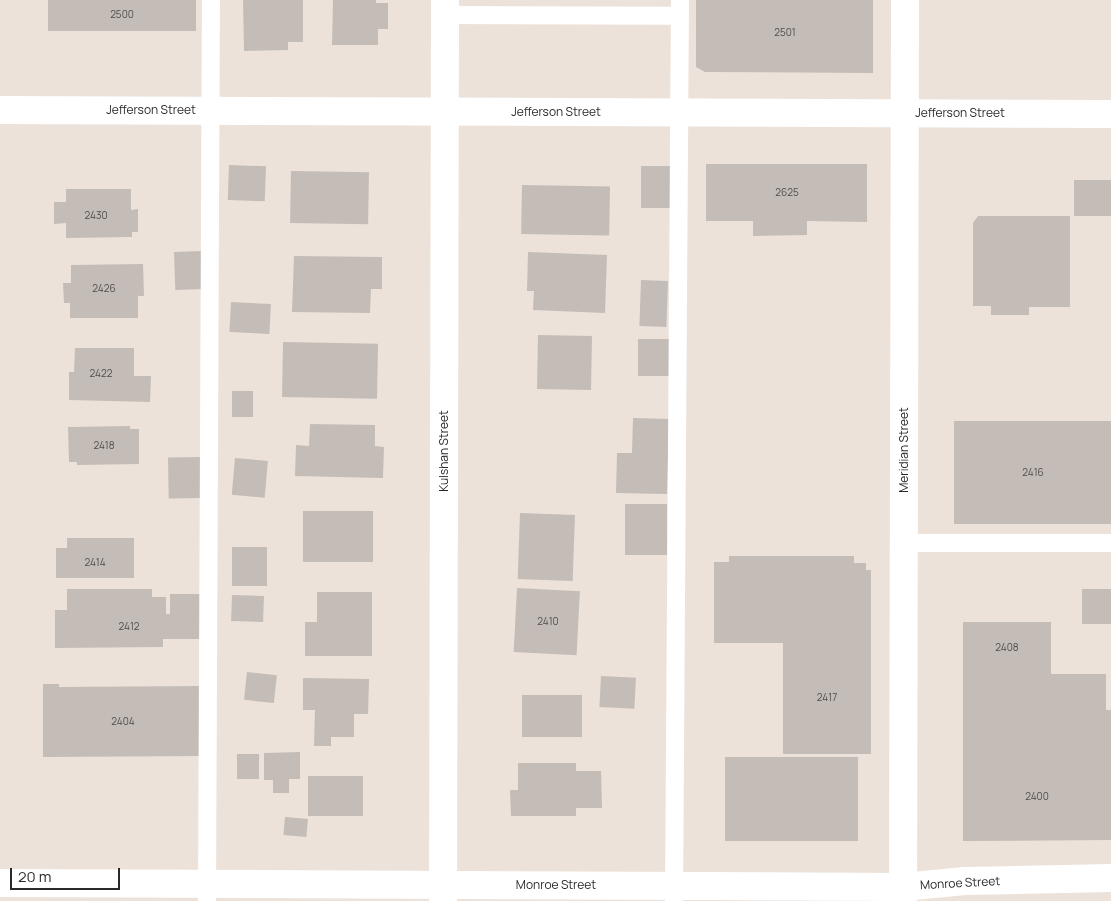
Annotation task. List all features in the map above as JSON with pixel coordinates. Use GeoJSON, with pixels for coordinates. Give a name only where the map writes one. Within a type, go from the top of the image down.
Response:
{"type":"FeatureCollection","features":[{"type":"Feature","properties":{"kind":"street","name":"Meridian Street"},"geometry":{"type":"LineString","coordinates":[[903,894],[905,0]]}},
{"type":"Feature","properties":{"kind":"street","name":"Kulshan Street"},"geometry":{"type":"LineString","coordinates":[[443,893],[445,7]]}},
{"type":"Feature","properties":{"kind":"street","name":"Jefferson Street"},"geometry":{"type":"LineString","coordinates":[[0,110],[1111,114]]}},
{"type":"Feature","properties":{"kind":"street","name":"Monroe Street"},"geometry":{"type":"LineString","coordinates":[[0,883],[207,893],[903,894],[965,881],[1111,878]]}},
{"type":"Feature","properties":{"kind":"lane"},"geometry":{"type":"LineString","coordinates":[[207,893],[211,0]]}},
{"type":"Feature","properties":{"kind":"lane"},"geometry":{"type":"LineString","coordinates":[[445,7],[680,8],[674,894]]}},
{"type":"Feature","properties":{"kind":"lane"},"geometry":{"type":"LineString","coordinates":[[904,543],[1111,543]]}},
{"type":"Feature","properties":{"kind":"building"},"geometry":{"type":"Polygon","coordinates":[[[48,0],[196,0],[196,31],[48,31],[48,0]]]}},
{"type":"Feature","properties":{"kind":"building"},"geometry":{"type":"Polygon","coordinates":[[[243,0],[303,0],[303,42],[288,42],[288,50],[244,51],[243,0]]]}},
{"type":"Feature","properties":{"kind":"building"},"geometry":{"type":"Polygon","coordinates":[[[333,0],[376,0],[376,3],[388,3],[388,29],[378,29],[378,45],[332,45],[333,0]]]}},
{"type":"Feature","properties":{"kind":"building"},"geometry":{"type":"Polygon","coordinates":[[[696,0],[873,0],[873,73],[705,72],[696,67],[696,0]]]}},
{"type":"Feature","properties":{"kind":"building"},"geometry":{"type":"Polygon","coordinates":[[[706,164],[867,164],[867,222],[807,221],[807,235],[753,236],[753,221],[706,221],[706,164]]]}},
{"type":"Feature","properties":{"kind":"building"},"geometry":{"type":"Polygon","coordinates":[[[229,165],[266,166],[265,201],[228,200],[229,165]]]}},
{"type":"Feature","properties":{"kind":"building"},"geometry":{"type":"Polygon","coordinates":[[[641,166],[670,166],[670,208],[641,208],[641,166]]]}},
{"type":"Feature","properties":{"kind":"building"},"geometry":{"type":"Polygon","coordinates":[[[291,171],[369,172],[368,224],[290,223],[291,171]]]}},
{"type":"Feature","properties":{"kind":"building"},"geometry":{"type":"Polygon","coordinates":[[[1074,180],[1111,180],[1111,216],[1074,216],[1074,180]]]}},
{"type":"Feature","properties":{"kind":"building"},"geometry":{"type":"Polygon","coordinates":[[[522,185],[610,187],[609,236],[521,234],[522,185]]]}},
{"type":"Feature","properties":{"kind":"building"},"geometry":{"type":"Polygon","coordinates":[[[66,189],[131,189],[131,210],[138,209],[138,232],[132,232],[132,237],[66,238],[66,223],[54,224],[54,202],[66,202],[66,189]]]}},
{"type":"Feature","properties":{"kind":"building"},"geometry":{"type":"Polygon","coordinates":[[[978,216],[1070,216],[1070,307],[1029,307],[1029,315],[991,315],[991,306],[973,306],[973,223],[978,216]]]}},
{"type":"Feature","properties":{"kind":"building"},"geometry":{"type":"Polygon","coordinates":[[[202,251],[203,289],[175,290],[174,252],[202,251]]]}},
{"type":"Feature","properties":{"kind":"building"},"geometry":{"type":"Polygon","coordinates":[[[528,252],[607,255],[605,313],[533,310],[534,291],[527,291],[528,252]]]}},
{"type":"Feature","properties":{"kind":"building"},"geometry":{"type":"Polygon","coordinates":[[[294,256],[382,257],[382,289],[371,289],[370,313],[292,312],[294,256]]]}},
{"type":"Feature","properties":{"kind":"building"},"geometry":{"type":"Polygon","coordinates":[[[143,264],[144,296],[138,296],[138,318],[70,318],[70,303],[64,303],[63,283],[71,283],[71,265],[143,264]]]}},
{"type":"Feature","properties":{"kind":"building"},"geometry":{"type":"Polygon","coordinates":[[[641,280],[668,281],[666,327],[639,326],[641,280]]]}},
{"type":"Feature","properties":{"kind":"building"},"geometry":{"type":"Polygon","coordinates":[[[231,302],[271,304],[269,334],[229,332],[231,302]]]}},
{"type":"Feature","properties":{"kind":"building"},"geometry":{"type":"Polygon","coordinates":[[[538,335],[592,336],[591,390],[537,389],[538,335]]]}},
{"type":"Feature","properties":{"kind":"building"},"geometry":{"type":"Polygon","coordinates":[[[638,339],[671,339],[671,376],[638,376],[638,339]]]}},
{"type":"Feature","properties":{"kind":"building"},"geometry":{"type":"Polygon","coordinates":[[[283,342],[378,344],[377,399],[282,397],[283,342]]]}},
{"type":"Feature","properties":{"kind":"building"},"geometry":{"type":"Polygon","coordinates":[[[75,348],[134,348],[134,376],[151,376],[150,402],[69,400],[69,372],[74,372],[75,348]]]}},
{"type":"Feature","properties":{"kind":"building"},"geometry":{"type":"Polygon","coordinates":[[[232,391],[253,391],[253,417],[232,417],[232,391]]]}},
{"type":"Feature","properties":{"kind":"building"},"geometry":{"type":"Polygon","coordinates":[[[633,418],[669,419],[667,494],[616,493],[617,453],[632,453],[633,418]]]}},
{"type":"Feature","properties":{"kind":"building"},"geometry":{"type":"Polygon","coordinates":[[[954,421],[1111,421],[1111,524],[954,524],[954,421]]]}},
{"type":"Feature","properties":{"kind":"building"},"geometry":{"type":"Polygon","coordinates":[[[310,424],[375,425],[375,446],[384,447],[383,478],[295,476],[296,445],[309,446],[310,424]]]}},
{"type":"Feature","properties":{"kind":"building"},"geometry":{"type":"Polygon","coordinates":[[[130,426],[130,429],[139,429],[139,464],[77,465],[77,462],[69,462],[68,427],[130,426]]]}},
{"type":"Feature","properties":{"kind":"building"},"geometry":{"type":"Polygon","coordinates":[[[201,457],[202,498],[169,499],[168,458],[201,457]]]}},
{"type":"Feature","properties":{"kind":"building"},"geometry":{"type":"Polygon","coordinates":[[[235,458],[268,461],[265,498],[232,495],[235,458]]]}},
{"type":"Feature","properties":{"kind":"building"},"geometry":{"type":"Polygon","coordinates":[[[625,504],[667,504],[667,555],[625,555],[625,504]]]}},
{"type":"Feature","properties":{"kind":"building"},"geometry":{"type":"Polygon","coordinates":[[[303,511],[373,511],[373,562],[303,562],[303,511]]]}},
{"type":"Feature","properties":{"kind":"building"},"geometry":{"type":"Polygon","coordinates":[[[520,513],[575,515],[573,581],[518,579],[520,513]]]}},
{"type":"Feature","properties":{"kind":"building"},"geometry":{"type":"Polygon","coordinates":[[[67,538],[134,538],[134,578],[56,578],[56,548],[67,548],[67,538]]]}},
{"type":"Feature","properties":{"kind":"building"},"geometry":{"type":"Polygon","coordinates":[[[232,547],[267,547],[267,586],[232,586],[232,547]]]}},
{"type":"Feature","properties":{"kind":"building"},"geometry":{"type":"Polygon","coordinates":[[[729,556],[854,556],[854,563],[866,563],[866,570],[871,570],[871,754],[783,754],[783,643],[714,643],[714,562],[729,562],[729,556]]]}},
{"type":"Feature","properties":{"kind":"building"},"geometry":{"type":"Polygon","coordinates":[[[517,588],[580,591],[577,655],[514,652],[517,588]]]}},
{"type":"Feature","properties":{"kind":"building"},"geometry":{"type":"Polygon","coordinates":[[[67,589],[152,589],[152,597],[166,597],[166,614],[170,614],[170,594],[203,594],[203,639],[163,639],[163,647],[55,648],[55,610],[67,610],[67,589]]]}},
{"type":"Feature","properties":{"kind":"building"},"geometry":{"type":"Polygon","coordinates":[[[1082,589],[1111,589],[1111,624],[1082,624],[1082,589]]]}},
{"type":"Feature","properties":{"kind":"building"},"geometry":{"type":"Polygon","coordinates":[[[317,592],[372,592],[372,656],[305,656],[305,622],[317,622],[317,592]]]}},
{"type":"Feature","properties":{"kind":"building"},"geometry":{"type":"Polygon","coordinates":[[[232,595],[264,596],[263,622],[231,621],[232,595]]]}},
{"type":"Feature","properties":{"kind":"building"},"geometry":{"type":"Polygon","coordinates":[[[963,622],[1051,622],[1051,674],[1106,674],[1106,710],[1111,710],[1111,840],[963,841],[963,622]]]}},
{"type":"Feature","properties":{"kind":"building"},"geometry":{"type":"Polygon","coordinates":[[[247,672],[277,675],[274,703],[244,700],[247,672]]]}},
{"type":"Feature","properties":{"kind":"building"},"geometry":{"type":"Polygon","coordinates":[[[601,676],[636,678],[634,709],[599,707],[601,676]]]}},
{"type":"Feature","properties":{"kind":"building"},"geometry":{"type":"Polygon","coordinates":[[[303,678],[369,679],[368,714],[354,714],[354,737],[331,737],[331,746],[314,746],[315,710],[303,710],[303,678]]]}},
{"type":"Feature","properties":{"kind":"building"},"geometry":{"type":"Polygon","coordinates":[[[43,684],[59,684],[59,687],[203,686],[204,756],[43,757],[43,684]]]}},
{"type":"Feature","properties":{"kind":"building"},"geometry":{"type":"Polygon","coordinates":[[[522,695],[582,695],[582,737],[522,737],[522,695]]]}},
{"type":"Feature","properties":{"kind":"building"},"geometry":{"type":"Polygon","coordinates":[[[300,752],[300,779],[289,779],[289,793],[273,793],[273,780],[264,780],[264,753],[300,752]]]}},
{"type":"Feature","properties":{"kind":"building"},"geometry":{"type":"Polygon","coordinates":[[[237,754],[259,754],[259,779],[237,779],[237,754]]]}},
{"type":"Feature","properties":{"kind":"building"},"geometry":{"type":"Polygon","coordinates":[[[725,757],[858,757],[858,841],[725,841],[725,757]]]}},
{"type":"Feature","properties":{"kind":"building"},"geometry":{"type":"Polygon","coordinates":[[[518,763],[576,763],[576,771],[601,771],[602,808],[576,808],[576,816],[511,816],[510,790],[518,790],[518,763]]]}},
{"type":"Feature","properties":{"kind":"building"},"geometry":{"type":"Polygon","coordinates":[[[308,776],[363,776],[363,816],[308,816],[308,776]]]}},
{"type":"Feature","properties":{"kind":"building"},"geometry":{"type":"Polygon","coordinates":[[[285,817],[308,819],[306,837],[283,835],[285,817]]]}}]}
